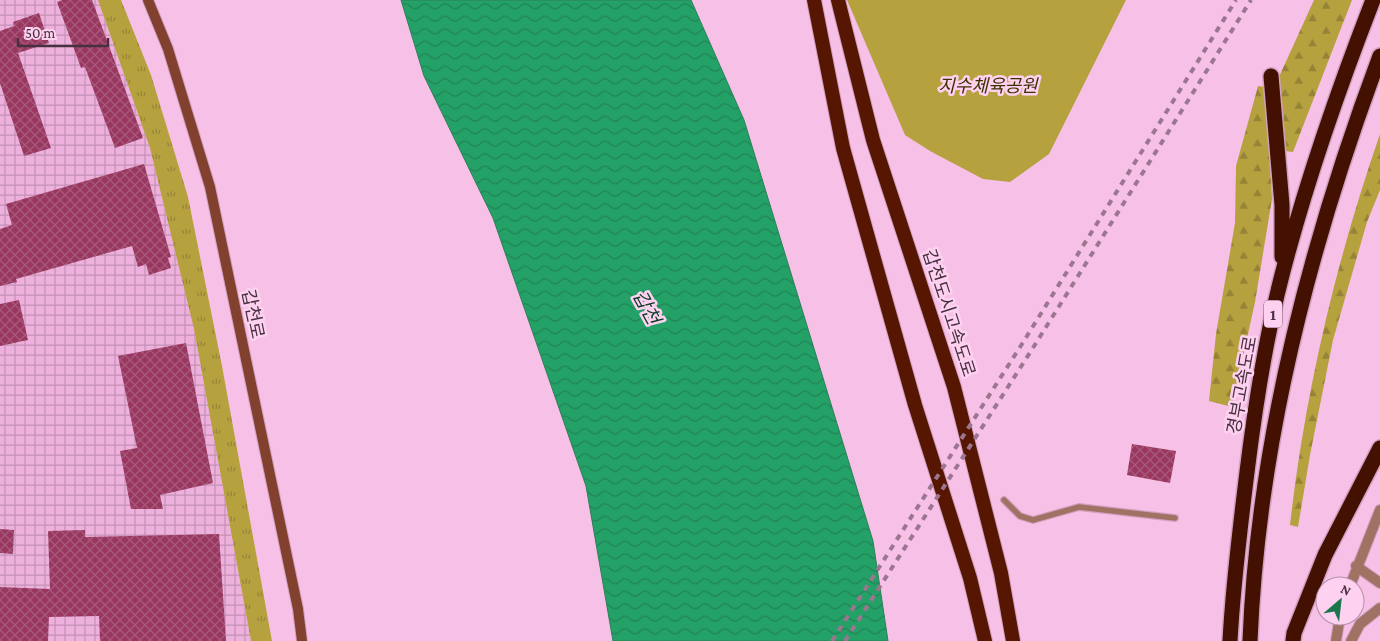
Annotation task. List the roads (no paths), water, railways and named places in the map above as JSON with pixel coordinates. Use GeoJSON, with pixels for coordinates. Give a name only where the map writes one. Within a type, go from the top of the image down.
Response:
{"type":"FeatureCollection","features":[{"type":"Feature","properties":{"kind":"highway"},"geometry":{"type":"LineString","coordinates":[[814,0],[843,148],[915,405],[970,578],[985,641]]}},
{"type":"Feature","properties":{"kind":"highway","name":"갑천도시고속도로"},"geometry":{"type":"LineString","coordinates":[[838,0],[873,140],[954,387],[1000,574],[1013,641]]}},
{"type":"Feature","properties":{"kind":"highway","name":"경부고속도로"},"geometry":{"type":"LineString","coordinates":[[1230,641],[1233,582],[1254,412],[1282,276],[1317,157],[1346,69],[1374,0]]}},
{"type":"Feature","properties":{"kind":"highway","name":"1"},"geometry":{"type":"LineString","coordinates":[[1250,641],[1272,446],[1289,355],[1314,256],[1356,120],[1380,56]]}},
{"type":"Feature","properties":{"kind":"highway"},"geometry":{"type":"LineString","coordinates":[[1271,76],[1282,205],[1282,276]]}},
{"type":"Feature","properties":{"kind":"highway"},"geometry":{"type":"LineString","coordinates":[[1293,641],[1325,555],[1380,448]]}},
{"type":"Feature","properties":{"kind":"main road","name":"갑천로"},"geometry":{"type":"LineString","coordinates":[[148,0],[168,49],[210,187],[298,609],[302,641]]}},
{"type":"Feature","properties":{"kind":"street"},"geometry":{"type":"LineString","coordinates":[[1353,576],[1380,510]]}},
{"type":"Feature","properties":{"kind":"street"},"geometry":{"type":"LineString","coordinates":[[1356,566],[1380,574]]}},
{"type":"Feature","properties":{"kind":"street"},"geometry":{"type":"LineString","coordinates":[[1356,566],[1380,583]]}},
{"type":"Feature","properties":{"kind":"street"},"geometry":{"type":"LineString","coordinates":[[1351,641],[1360,624],[1380,608]]}},
{"type":"Feature","properties":{"kind":"street"},"geometry":{"type":"LineString","coordinates":[[1336,641],[1338,626]]}},
{"type":"Feature","properties":{"kind":"lane"},"geometry":{"type":"LineString","coordinates":[[1004,500],[1020,516],[1033,520],[1079,507],[1175,518]]}},
{"type":"Feature","properties":{"kind":"water","name":"갑천"},"geometry":{"type":"Polygon","coordinates":[[[401,0],[691,0],[744,120],[873,541],[888,641],[613,641],[586,486],[493,218],[424,76],[401,0]]]}},
{"type":"Feature","properties":{"kind":"railway"},"geometry":{"type":"LineString","coordinates":[[832,641],[1022,344],[1236,0]]}},
{"type":"Feature","properties":{"kind":"railway"},"geometry":{"type":"LineString","coordinates":[[845,641],[1031,351],[1251,0]]}},
{"type":"Feature","properties":{"kind":"park label","name":"지수체육공원"},"geometry":{"type":"Point","coordinates":[988,86]}}]}
